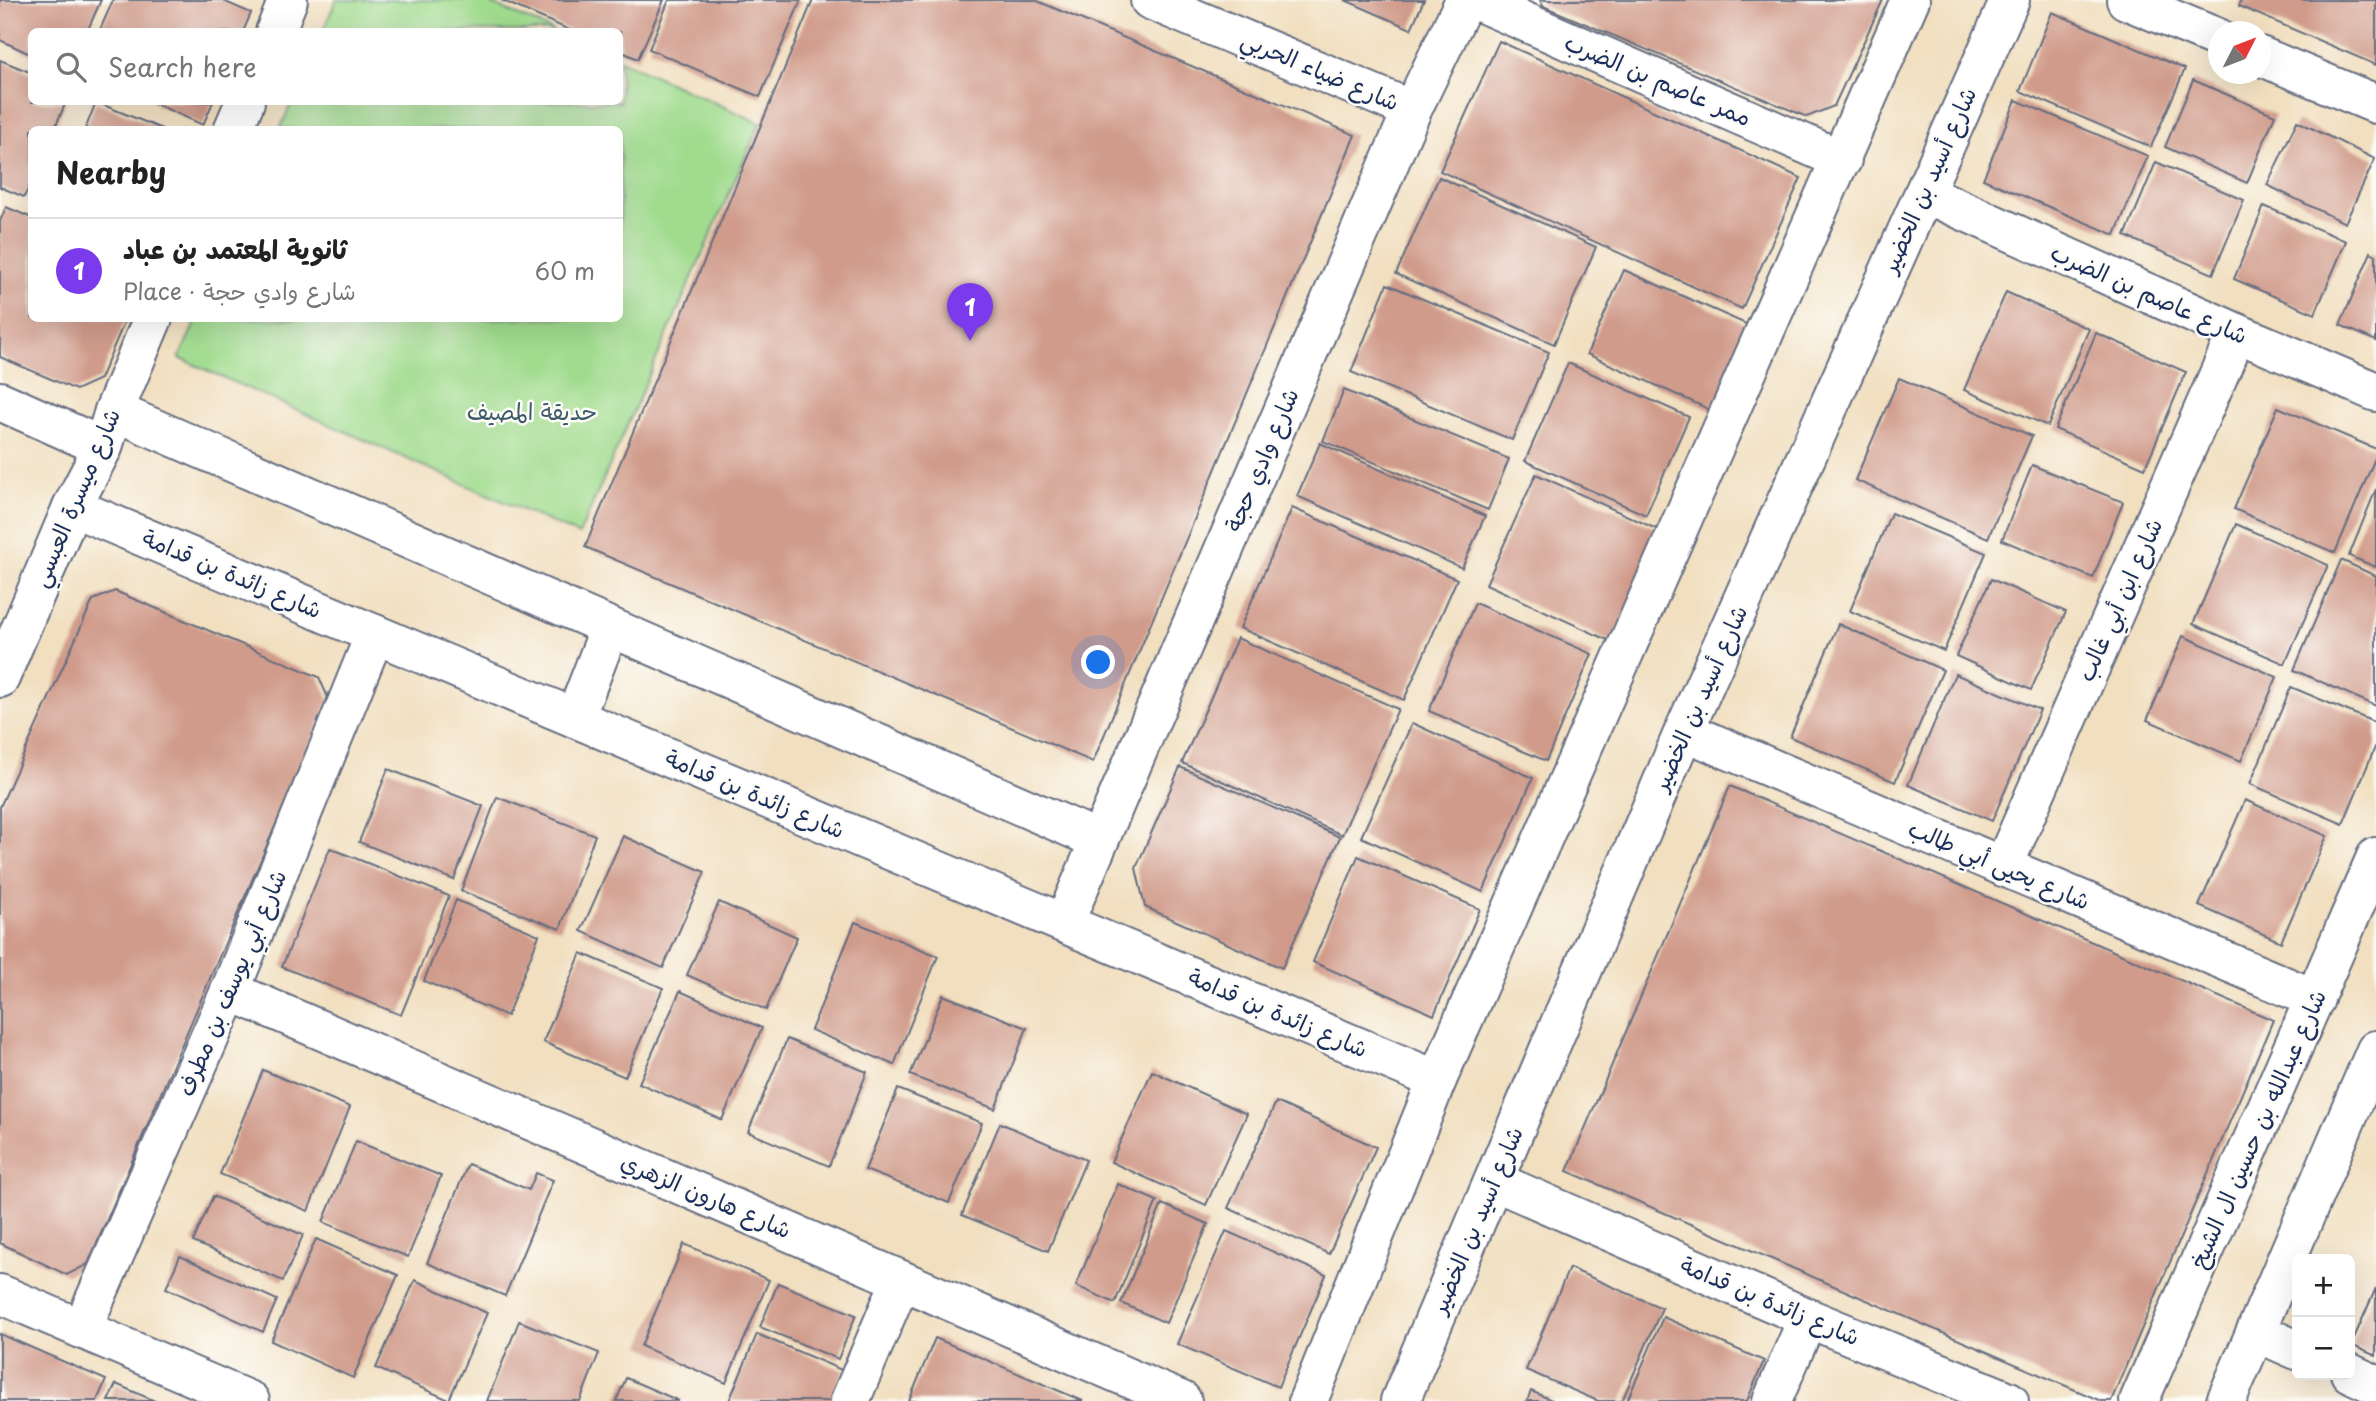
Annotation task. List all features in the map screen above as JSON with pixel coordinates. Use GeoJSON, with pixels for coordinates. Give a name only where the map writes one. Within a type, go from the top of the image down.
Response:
{"type":"FeatureCollection","features":[{"type":"Feature","properties":{"kind":"street"},"geometry":{"type":"LineString","coordinates":[[277,28],[288,0]]}},
{"type":"Feature","properties":{"kind":"street","name":"شارع ضياء الحربي"},"geometry":{"type":"LineString","coordinates":[[1150,0],[1412,110]]}},
{"type":"Feature","properties":{"kind":"street","name":"شارع وادي حجة"},"geometry":{"type":"LineString","coordinates":[[1064,923],[1412,110],[1465,0]]}},
{"type":"Feature","properties":{"kind":"street","name":"ممر عاصم بن الضرب"},"geometry":{"type":"LineString","coordinates":[[1475,0],[1842,160]]}},
{"type":"Feature","properties":{"kind":"street"},"geometry":{"type":"LineString","coordinates":[[1308,1401],[1437,1080],[1910,0]]}},
{"type":"Feature","properties":{"kind":"street","name":"شارع أسيد بن الخضير"},"geometry":{"type":"LineString","coordinates":[[1400,1401],[1684,731],[2010,0]]}},
{"type":"Feature","properties":{"kind":"street"},"geometry":{"type":"LineString","coordinates":[[2126,0],[2208,34]]}},
{"type":"Feature","properties":{"kind":"street"},"geometry":{"type":"LineString","coordinates":[[2271,61],[2376,104]]}},
{"type":"Feature","properties":{"kind":"street"},"geometry":{"type":"LineString","coordinates":[[235,126],[244,105]]}},
{"type":"Feature","properties":{"kind":"street","name":"شارع عاصم بن الضرب"},"geometry":{"type":"LineString","coordinates":[[1924,192],[2237,333],[2376,392]]}},
{"type":"Feature","properties":{"kind":"street","name":"شارع ميسرة العبسي"},"geometry":{"type":"LineString","coordinates":[[0,678],[72,508],[103,447],[114,411],[151,322]]}},
{"type":"Feature","properties":{"kind":"street","name":"شارع ابن أبي غالب"},"geometry":{"type":"LineString","coordinates":[[2003,867],[2237,333]]}},
{"type":"Feature","properties":{"kind":"street"},"geometry":{"type":"LineString","coordinates":[[0,401],[103,447]]}},
{"type":"Feature","properties":{"kind":"street"},"geometry":{"type":"LineString","coordinates":[[114,411],[1099,840]]}},
{"type":"Feature","properties":{"kind":"street","name":"شارع زائدة بن قدامة"},"geometry":{"type":"LineString","coordinates":[[72,508],[1437,1080]]}},
{"type":"Feature","properties":{"kind":"street"},"geometry":{"type":"LineString","coordinates":[[575,719],[610,627]]}},
{"type":"Feature","properties":{"kind":"street","name":"شارع أبي يوسف بن مطرف"},"geometry":{"type":"LineString","coordinates":[[82,1329],[230,991],[375,634]]}},
{"type":"Feature","properties":{"kind":"street","name":"شارع يحيى أبي طالب"},"geometry":{"type":"LineString","coordinates":[[1684,731],[2315,999]]}},
{"type":"Feature","properties":{"kind":"street","name":"شارع عبدالله بن حسين ال الشيخ"},"geometry":{"type":"LineString","coordinates":[[2139,1401],[2376,857]]}},
{"type":"Feature","properties":{"kind":"street","name":"شارع هارون الزهري"},"geometry":{"type":"LineString","coordinates":[[230,991],[1182,1401]]}},
{"type":"Feature","properties":{"kind":"street"},"geometry":{"type":"LineString","coordinates":[[2226,1401],[2376,1049]]}},
{"type":"Feature","properties":{"kind":"street","name":"شارع زائدة بن قدامة"},"geometry":{"type":"LineString","coordinates":[[1494,1181],[1808,1318],[2009,1401]]}},
{"type":"Feature","properties":{"kind":"street"},"geometry":{"type":"LineString","coordinates":[[849,1401],[901,1280]]}},
{"type":"Feature","properties":{"kind":"street"},"geometry":{"type":"LineString","coordinates":[[0,1293],[250,1401]]}},
{"type":"Feature","properties":{"kind":"street"},"geometry":{"type":"LineString","coordinates":[[1772,1401],[1808,1318]]}},
{"type":"Feature","properties":{"kind":"street"},"geometry":{"type":"LineString","coordinates":[[2256,1332],[2292,1348]]}},
{"type":"Feature","properties":{"kind":"street"},"geometry":{"type":"LineString","coordinates":[[2355,1375],[2376,1385]]}},
{"type":"Feature","properties":{"kind":"green space"},"geometry":{"type":"Polygon","coordinates":[[[336,0],[483,0],[547,28],[324,28],[336,0]]]}},
{"type":"Feature","properties":{"kind":"green space","name":"حديقة المصيف"},"geometry":{"type":"Polygon","coordinates":[[[623,61],[760,123],[579,535],[179,358],[196,322],[623,322],[623,126],[281,126],[291,105],[623,105],[623,61]]]}},
{"type":"Feature","properties":{"kind":"building"},"geometry":{"type":"Polygon","coordinates":[[[0,0],[101,0],[89,28],[28,28],[28,53],[0,40],[0,0]]]}},
{"type":"Feature","properties":{"kind":"building"},"geometry":{"type":"Polygon","coordinates":[[[113,0],[221,0],[251,13],[245,28],[101,28],[113,0]]]}},
{"type":"Feature","properties":{"kind":"building"},"geometry":{"type":"Polygon","coordinates":[[[501,0],[664,0],[638,59],[623,52],[623,28],[565,28],[501,0]]]}},
{"type":"Feature","properties":{"kind":"building"},"geometry":{"type":"Polygon","coordinates":[[[669,0],[801,0],[760,97],[649,49],[669,0]]]}},
{"type":"Feature","properties":{"kind":"building"},"geometry":{"type":"Polygon","coordinates":[[[813,0],[1035,0],[1355,135],[1093,762],[585,547],[813,0]]]}},
{"type":"Feature","properties":{"kind":"building"},"geometry":{"type":"Polygon","coordinates":[[[1345,0],[1424,0],[1411,29],[1345,0]]]}},
{"type":"Feature","properties":{"kind":"building"},"geometry":{"type":"Polygon","coordinates":[[[1540,0],[1883,0],[1834,106],[1807,117],[1543,6],[1540,0]]]}},
{"type":"Feature","properties":{"kind":"building"},"geometry":{"type":"Polygon","coordinates":[[[2241,0],[2376,0],[2376,65],[2239,6],[2241,0]]]}},
{"type":"Feature","properties":{"kind":"building"},"geometry":{"type":"Polygon","coordinates":[[[2052,12],[2185,69],[2151,147],[2020,91],[2052,12]]]}},
{"type":"Feature","properties":{"kind":"building"},"geometry":{"type":"Polygon","coordinates":[[[1499,41],[1801,178],[1742,309],[1440,171],[1499,41]]]}},
{"type":"Feature","properties":{"kind":"building"},"geometry":{"type":"Polygon","coordinates":[[[0,60],[28,71],[28,105],[65,105],[56,126],[28,126],[28,189],[24,197],[0,187],[0,60]]]}},
{"type":"Feature","properties":{"kind":"building"},"geometry":{"type":"Polygon","coordinates":[[[2193,80],[2275,115],[2247,183],[2165,147],[2193,80]]]}},
{"type":"Feature","properties":{"kind":"building"},"geometry":{"type":"Polygon","coordinates":[[[2016,100],[2148,156],[2115,235],[1983,179],[2016,100]]]}},
{"type":"Feature","properties":{"kind":"building"},"geometry":{"type":"Polygon","coordinates":[[[95,105],[103,105],[155,126],[87,126],[95,105]]]}},
{"type":"Feature","properties":{"kind":"building"},"geometry":{"type":"Polygon","coordinates":[[[158,105],[212,105],[203,125],[158,105]]]}},
{"type":"Feature","properties":{"kind":"building"},"geometry":{"type":"Polygon","coordinates":[[[2297,121],[2375,159],[2345,223],[2267,185],[2297,121]]]}},
{"type":"Feature","properties":{"kind":"building"},"geometry":{"type":"Polygon","coordinates":[[[2156,162],[2244,200],[2213,274],[2125,236],[2156,162]]]}},
{"type":"Feature","properties":{"kind":"building"},"geometry":{"type":"Polygon","coordinates":[[[1439,177],[1596,247],[1554,344],[1396,274],[1439,177]]]}},
{"type":"Feature","properties":{"kind":"building"},"geometry":{"type":"Polygon","coordinates":[[[2264,206],[2346,241],[2315,314],[2234,279],[2264,206]]]}},
{"type":"Feature","properties":{"kind":"building"},"geometry":{"type":"Polygon","coordinates":[[[6,207],[28,216],[28,322],[124,322],[100,379],[76,390],[0,357],[0,221],[6,207]]]}},
{"type":"Feature","properties":{"kind":"building"},"geometry":{"type":"Polygon","coordinates":[[[2371,252],[2376,255],[2376,341],[2340,325],[2371,252]]]}},
{"type":"Feature","properties":{"kind":"building"},"geometry":{"type":"Polygon","coordinates":[[[1624,270],[1755,328],[1717,413],[1587,354],[1624,270]]]}},
{"type":"Feature","properties":{"kind":"building"},"geometry":{"type":"Polygon","coordinates":[[[1387,284],[1549,352],[1512,440],[1351,372],[1387,284]]]}},
{"type":"Feature","properties":{"kind":"building"},"geometry":{"type":"Polygon","coordinates":[[[2006,292],[2089,329],[2048,426],[1964,390],[2006,292]]]}},
{"type":"Feature","properties":{"kind":"building"},"geometry":{"type":"Polygon","coordinates":[[[2096,333],[2186,372],[2145,468],[2055,429],[2096,333]]]}},
{"type":"Feature","properties":{"kind":"building"},"geometry":{"type":"Polygon","coordinates":[[[1568,363],[1689,417],[1646,515],[1525,461],[1568,363]]]}},
{"type":"Feature","properties":{"kind":"building"},"geometry":{"type":"Polygon","coordinates":[[[1899,378],[2032,436],[1988,538],[1855,480],[1899,378]]]}},
{"type":"Feature","properties":{"kind":"building"},"geometry":{"type":"Polygon","coordinates":[[[1344,390],[1509,459],[1488,510],[1323,441],[1344,390]]]}},
{"type":"Feature","properties":{"kind":"building"},"geometry":{"type":"Polygon","coordinates":[[[2278,407],[2376,449],[2376,456],[2335,553],[2234,509],[2278,407]]]}},
{"type":"Feature","properties":{"kind":"building"},"geometry":{"type":"Polygon","coordinates":[[[1320,443],[1485,516],[1462,568],[1297,496],[1320,443]]]}},
{"type":"Feature","properties":{"kind":"building"},"geometry":{"type":"Polygon","coordinates":[[[2032,465],[2123,502],[2093,578],[2002,540],[2032,465]]]}},
{"type":"Feature","properties":{"kind":"building"},"geometry":{"type":"Polygon","coordinates":[[[1536,474],[1663,532],[1612,642],[1486,584],[1536,474]]]}},
{"type":"Feature","properties":{"kind":"building"},"geometry":{"type":"Polygon","coordinates":[[[2376,489],[2376,567],[2349,556],[2376,489]]]}},
{"type":"Feature","properties":{"kind":"building"},"geometry":{"type":"Polygon","coordinates":[[[1292,508],[1457,579],[1404,700],[1240,628],[1292,508]]]}},
{"type":"Feature","properties":{"kind":"building"},"geometry":{"type":"Polygon","coordinates":[[[1891,513],[1986,553],[1944,651],[1850,611],[1891,513]]]}},
{"type":"Feature","properties":{"kind":"building"},"geometry":{"type":"Polygon","coordinates":[[[2236,524],[2328,565],[2285,664],[2193,624],[2236,524]]]}},
{"type":"Feature","properties":{"kind":"building"},"geometry":{"type":"Polygon","coordinates":[[[2341,560],[2376,576],[2376,706],[2294,670],[2341,560]]]}},
{"type":"Feature","properties":{"kind":"building"},"geometry":{"type":"Polygon","coordinates":[[[1991,579],[2066,612],[2031,690],[1956,656],[1991,579]]]}},
{"type":"Feature","properties":{"kind":"building"},"geometry":{"type":"Polygon","coordinates":[[[115,591],[319,677],[329,700],[88,1264],[67,1275],[0,1243],[0,807],[93,600],[115,591]]]}},
{"type":"Feature","properties":{"kind":"building"},"geometry":{"type":"Polygon","coordinates":[[[1475,603],[1592,654],[1546,761],[1429,711],[1475,603]]]}},
{"type":"Feature","properties":{"kind":"building"},"geometry":{"type":"Polygon","coordinates":[[[1838,624],[1943,670],[1895,782],[1790,737],[1838,624]]]}},
{"type":"Feature","properties":{"kind":"building"},"geometry":{"type":"Polygon","coordinates":[[[2183,636],[2277,677],[2241,761],[2147,720],[2183,636]]]}},
{"type":"Feature","properties":{"kind":"building"},"geometry":{"type":"Polygon","coordinates":[[[1237,638],[1398,709],[1342,835],[1182,763],[1237,638]]]}},
{"type":"Feature","properties":{"kind":"building"},"geometry":{"type":"Polygon","coordinates":[[[1955,674],[2040,710],[1992,821],[1908,785],[1955,674]]]}},
{"type":"Feature","properties":{"kind":"building"},"geometry":{"type":"Polygon","coordinates":[[[2291,687],[2376,723],[2376,745],[2343,824],[2250,784],[2291,687]]]}},
{"type":"Feature","properties":{"kind":"building"},"geometry":{"type":"Polygon","coordinates":[[[1412,723],[1533,778],[1483,892],[1361,837],[1412,723]]]}},
{"type":"Feature","properties":{"kind":"building"},"geometry":{"type":"Polygon","coordinates":[[[1180,767],[1340,837],[1282,968],[1145,907],[1136,868],[1180,767]]]}},
{"type":"Feature","properties":{"kind":"building"},"geometry":{"type":"Polygon","coordinates":[[[388,769],[483,806],[454,880],[359,842],[388,769]]]}},
{"type":"Feature","properties":{"kind":"building"},"geometry":{"type":"Polygon","coordinates":[[[1730,786],[2273,1020],[2111,1401],[2101,1401],[1567,1171],[1730,786]]]}},
{"type":"Feature","properties":{"kind":"building"},"geometry":{"type":"Polygon","coordinates":[[[497,797],[595,835],[560,929],[461,891],[497,797]]]}},
{"type":"Feature","properties":{"kind":"building"},"geometry":{"type":"Polygon","coordinates":[[[2245,800],[2327,836],[2281,942],[2199,906],[2245,800]]]}},
{"type":"Feature","properties":{"kind":"building"},"geometry":{"type":"Polygon","coordinates":[[[623,836],[705,872],[663,968],[581,931],[623,836]]]}},
{"type":"Feature","properties":{"kind":"building"},"geometry":{"type":"Polygon","coordinates":[[[330,848],[449,896],[401,1015],[282,967],[330,848]]]}},
{"type":"Feature","properties":{"kind":"building"},"geometry":{"type":"Polygon","coordinates":[[[1358,856],[1480,909],[1434,1015],[1313,962],[1358,856]]]}},
{"type":"Feature","properties":{"kind":"building"},"geometry":{"type":"Polygon","coordinates":[[[456,900],[539,935],[507,1016],[424,981],[456,900]]]}},
{"type":"Feature","properties":{"kind":"building"},"geometry":{"type":"Polygon","coordinates":[[[719,902],[797,937],[766,1010],[687,975],[719,902]]]}},
{"type":"Feature","properties":{"kind":"building"},"geometry":{"type":"Polygon","coordinates":[[[855,922],[938,956],[894,1065],[811,1030],[855,922]]]}},
{"type":"Feature","properties":{"kind":"building"},"geometry":{"type":"Polygon","coordinates":[[[581,953],[663,988],[625,1077],[543,1042],[581,953]]]}},
{"type":"Feature","properties":{"kind":"building"},"geometry":{"type":"Polygon","coordinates":[[[680,991],[762,1028],[722,1120],[639,1083],[680,991]]]}},
{"type":"Feature","properties":{"kind":"building"},"geometry":{"type":"Polygon","coordinates":[[[943,995],[1027,1028],[995,1109],[910,1075],[943,995]]]}},
{"type":"Feature","properties":{"kind":"building"},"geometry":{"type":"Polygon","coordinates":[[[787,1039],[867,1072],[829,1166],[748,1132],[787,1039]]]}},
{"type":"Feature","properties":{"kind":"building"},"geometry":{"type":"Polygon","coordinates":[[[263,1070],[350,1107],[308,1211],[220,1174],[263,1070]]]}},
{"type":"Feature","properties":{"kind":"building"},"geometry":{"type":"Polygon","coordinates":[[[1152,1071],[1247,1114],[1206,1205],[1111,1162],[1152,1071]]]}},
{"type":"Feature","properties":{"kind":"building"},"geometry":{"type":"Polygon","coordinates":[[[898,1089],[982,1123],[949,1203],[865,1170],[898,1089]]]}},
{"type":"Feature","properties":{"kind":"building"},"geometry":{"type":"Polygon","coordinates":[[[1276,1102],[1376,1147],[1329,1254],[1228,1208],[1276,1102]]]}},
{"type":"Feature","properties":{"kind":"building"},"geometry":{"type":"Polygon","coordinates":[[[1000,1123],[1086,1160],[1048,1251],[962,1215],[1000,1123]]]}},
{"type":"Feature","properties":{"kind":"building"},"geometry":{"type":"Polygon","coordinates":[[[356,1141],[441,1176],[408,1257],[323,1222],[356,1141]]]}},
{"type":"Feature","properties":{"kind":"building"},"geometry":{"type":"Polygon","coordinates":[[[468,1164],[529,1190],[536,1173],[553,1180],[505,1296],[427,1263],[468,1164]]]}},
{"type":"Feature","properties":{"kind":"building"},"geometry":{"type":"Polygon","coordinates":[[[1118,1184],[1157,1201],[1115,1303],[1076,1286],[1118,1184]]]}},
{"type":"Feature","properties":{"kind":"building"},"geometry":{"type":"Polygon","coordinates":[[[213,1196],[303,1235],[283,1281],[193,1242],[213,1196]]]}},
{"type":"Feature","properties":{"kind":"building"},"geometry":{"type":"Polygon","coordinates":[[[1162,1204],[1208,1224],[1166,1323],[1121,1303],[1162,1204]]]}},
{"type":"Feature","properties":{"kind":"building"},"geometry":{"type":"Polygon","coordinates":[[[1226,1231],[1326,1275],[1278,1387],[1177,1344],[1226,1231]]]}},
{"type":"Feature","properties":{"kind":"building"},"geometry":{"type":"Polygon","coordinates":[[[316,1239],[398,1275],[353,1378],[271,1341],[316,1239]]]}},
{"type":"Feature","properties":{"kind":"building"},"geometry":{"type":"Polygon","coordinates":[[[684,1244],[769,1280],[726,1383],[641,1346],[684,1244]]]}},
{"type":"Feature","properties":{"kind":"building"},"geometry":{"type":"Polygon","coordinates":[[[180,1256],[277,1300],[263,1332],[166,1288],[180,1256]]]}},
{"type":"Feature","properties":{"kind":"building"},"geometry":{"type":"Polygon","coordinates":[[[1569,1268],[1662,1308],[1622,1401],[1598,1401],[1526,1370],[1569,1268]]]}},
{"type":"Feature","properties":{"kind":"building"},"geometry":{"type":"Polygon","coordinates":[[[415,1280],[487,1313],[449,1400],[376,1368],[415,1280]]]}},
{"type":"Feature","properties":{"kind":"building"},"geometry":{"type":"Polygon","coordinates":[[[778,1283],[856,1315],[838,1359],[760,1327],[778,1283]]]}},
{"type":"Feature","properties":{"kind":"building"},"geometry":{"type":"Polygon","coordinates":[[[2376,1288],[2376,1356],[2355,1347],[2355,1336],[2376,1288]]]}},
{"type":"Feature","properties":{"kind":"building"},"geometry":{"type":"Polygon","coordinates":[[[1663,1317],[1764,1361],[1747,1401],[1627,1401],[1663,1317]]]}},
{"type":"Feature","properties":{"kind":"building"},"geometry":{"type":"Polygon","coordinates":[[[519,1321],[599,1353],[580,1401],[487,1401],[519,1321]]]}},
{"type":"Feature","properties":{"kind":"building"},"geometry":{"type":"Polygon","coordinates":[[[0,1334],[106,1380],[97,1401],[0,1401],[0,1334]]]}},
{"type":"Feature","properties":{"kind":"building"},"geometry":{"type":"Polygon","coordinates":[[[757,1334],[844,1371],[831,1401],[729,1401],[757,1334]]]}},
{"type":"Feature","properties":{"kind":"building"},"geometry":{"type":"Polygon","coordinates":[[[935,1338],[1083,1401],[909,1401],[935,1338]]]}},
{"type":"Feature","properties":{"kind":"building"},"geometry":{"type":"Polygon","coordinates":[[[626,1378],[679,1401],[616,1401],[626,1378]]]}},
{"type":"Feature","properties":{"kind":"building"},"geometry":{"type":"Polygon","coordinates":[[[116,1384],[155,1401],[108,1401],[116,1384]]]}},
{"type":"Feature","properties":{"kind":"building"},"geometry":{"type":"Polygon","coordinates":[[[1531,1391],[1554,1401],[1527,1401],[1531,1391]]]}},
{"type":"Feature","properties":{"kind":"place","name":"ثانوية المعتمد بن عباد"},"geometry":{"type":"Point","coordinates":[970,341]}}]}
